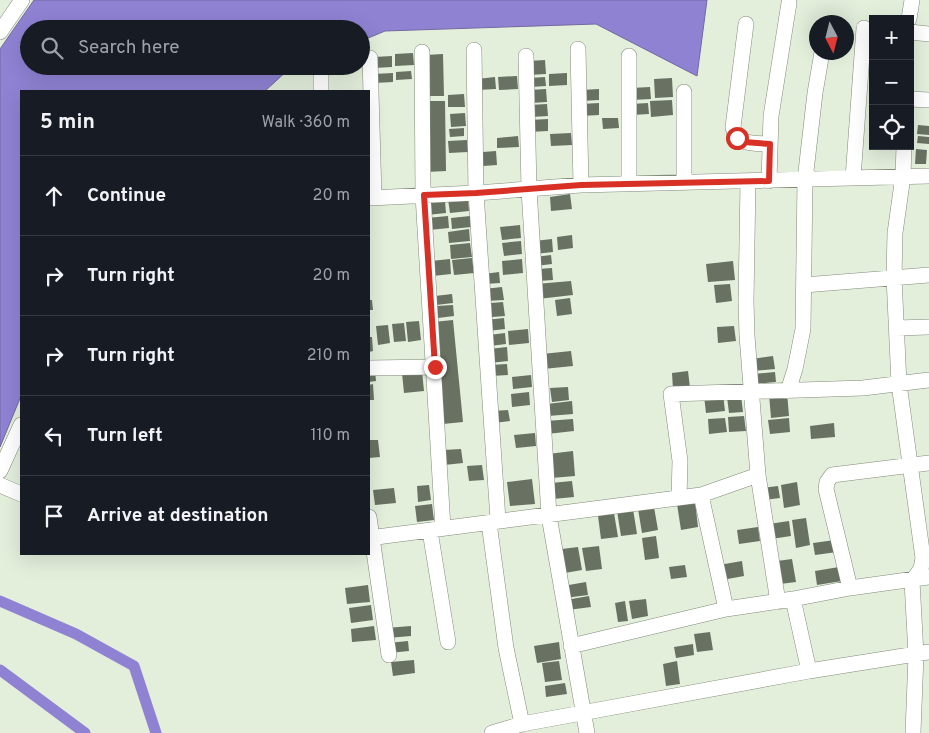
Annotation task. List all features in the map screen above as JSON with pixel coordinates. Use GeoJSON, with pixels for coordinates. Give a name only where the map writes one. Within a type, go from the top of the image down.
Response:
{"type":"FeatureCollection","features":[{"type":"Feature","properties":{"kind":"street"},"geometry":{"type":"LineString","coordinates":[[0,32],[22,0]]}},
{"type":"Feature","properties":{"kind":"street"},"geometry":{"type":"LineString","coordinates":[[910,15],[912,0]]}},
{"type":"Feature","properties":{"kind":"street"},"geometry":{"type":"LineString","coordinates":[[769,181],[771,116],[789,3]]}},
{"type":"Feature","properties":{"kind":"street"},"geometry":{"type":"LineString","coordinates":[[746,24],[733,127],[734,133],[737,138],[744,142],[770,144]]}},
{"type":"Feature","properties":{"kind":"street"},"geometry":{"type":"LineString","coordinates":[[853,178],[864,28]]}},
{"type":"Feature","properties":{"kind":"street"},"geometry":{"type":"LineString","coordinates":[[914,32],[929,34]]}},
{"type":"Feature","properties":{"kind":"street"},"geometry":{"type":"LineString","coordinates":[[578,49],[581,185]]}},
{"type":"Feature","properties":{"kind":"street"},"geometry":{"type":"LineString","coordinates":[[474,50],[476,193],[493,522],[506,648],[531,726]]}},
{"type":"Feature","properties":{"kind":"street"},"geometry":{"type":"LineString","coordinates":[[422,52],[424,195],[435,367],[437,530],[448,642]]}},
{"type":"Feature","properties":{"kind":"street"},"geometry":{"type":"LineString","coordinates":[[526,56],[529,189],[549,516],[587,733]]}},
{"type":"Feature","properties":{"kind":"street"},"geometry":{"type":"LineString","coordinates":[[629,56],[630,184]]}},
{"type":"Feature","properties":{"kind":"street"},"geometry":{"type":"LineString","coordinates":[[370,58],[372,197],[476,193],[581,185],[929,176]]}},
{"type":"Feature","properties":{"kind":"street"},"geometry":{"type":"LineString","coordinates":[[788,391],[800,347],[804,285],[805,180],[821,60]]}},
{"type":"Feature","properties":{"kind":"street"},"geometry":{"type":"LineString","coordinates":[[321,75],[321,90]]}},
{"type":"Feature","properties":{"kind":"street"},"geometry":{"type":"LineString","coordinates":[[684,92],[684,183]]}},
{"type":"Feature","properties":{"kind":"street"},"geometry":{"type":"LineString","coordinates":[[914,99],[929,100]]}},
{"type":"Feature","properties":{"kind":"street"},"geometry":{"type":"LineString","coordinates":[[904,150],[903,176],[894,233],[896,328],[899,384],[923,558],[921,569],[912,580],[923,654],[922,700],[913,733]]}},
{"type":"Feature","properties":{"kind":"street"},"geometry":{"type":"LineString","coordinates":[[748,182],[746,301],[758,474],[785,600],[809,671]]}},
{"type":"Feature","properties":{"kind":"street"},"geometry":{"type":"LineString","coordinates":[[804,285],[929,275]]}},
{"type":"Feature","properties":{"kind":"street"},"geometry":{"type":"LineString","coordinates":[[896,328],[929,327]]}},
{"type":"Feature","properties":{"kind":"street"},"geometry":{"type":"LineString","coordinates":[[370,368],[435,367]]}},
{"type":"Feature","properties":{"kind":"street"},"geometry":{"type":"LineString","coordinates":[[679,498],[680,461],[671,394],[863,388],[929,380]]}},
{"type":"Feature","properties":{"kind":"street"},"geometry":{"type":"LineString","coordinates":[[0,471],[20,428]]}},
{"type":"Feature","properties":{"kind":"street"},"geometry":{"type":"LineString","coordinates":[[850,588],[826,489],[826,482],[832,474],[929,463]]}},
{"type":"Feature","properties":{"kind":"street"},"geometry":{"type":"LineString","coordinates":[[390,655],[370,538],[701,495],[758,474]]}},
{"type":"Feature","properties":{"kind":"street"},"geometry":{"type":"LineString","coordinates":[[0,486],[20,494]]}},
{"type":"Feature","properties":{"kind":"street"},"geometry":{"type":"LineString","coordinates":[[701,495],[726,609]]}},
{"type":"Feature","properties":{"kind":"street"},"geometry":{"type":"LineString","coordinates":[[571,646],[726,609],[850,588],[929,578]]}},
{"type":"Feature","properties":{"kind":"street"},"geometry":{"type":"LineString","coordinates":[[492,733],[531,726],[582,712],[809,671],[923,654]]}},
{"type":"Feature","properties":{"kind":"shaded area"},"geometry":{"type":"Polygon","coordinates":[[[34,0],[707,0],[697,76],[596,24],[385,31],[370,37],[370,20],[20,20],[34,0]]]}},
{"type":"Feature","properties":{"kind":"shaded area"},"geometry":{"type":"Polygon","coordinates":[[[20,20],[20,75],[282,75],[266,90],[20,90],[20,398],[0,447],[0,49],[20,20]]]}},
{"type":"Feature","properties":{"kind":"building"},"geometry":{"type":"Polygon","coordinates":[[[413,53],[414,65],[395,66],[395,54],[413,53]]]}},
{"type":"Feature","properties":{"kind":"building"},"geometry":{"type":"Polygon","coordinates":[[[443,54],[444,96],[426,96],[425,55],[443,54]]]}},
{"type":"Feature","properties":{"kind":"building"},"geometry":{"type":"Polygon","coordinates":[[[392,56],[392,67],[375,68],[374,57],[392,56]]]}},
{"type":"Feature","properties":{"kind":"building"},"geometry":{"type":"Polygon","coordinates":[[[545,60],[546,74],[529,75],[528,61],[545,60]]]}},
{"type":"Feature","properties":{"kind":"building"},"geometry":{"type":"Polygon","coordinates":[[[411,71],[412,79],[396,80],[396,72],[411,71]]]}},
{"type":"Feature","properties":{"kind":"building"},"geometry":{"type":"Polygon","coordinates":[[[393,73],[393,82],[374,83],[373,74],[393,73]]]}},
{"type":"Feature","properties":{"kind":"building"},"geometry":{"type":"Polygon","coordinates":[[[567,73],[567,85],[549,86],[549,74],[567,73]]]}},
{"type":"Feature","properties":{"kind":"building"},"geometry":{"type":"Polygon","coordinates":[[[517,76],[518,89],[499,90],[498,77],[517,76]]]}},
{"type":"Feature","properties":{"kind":"building"},"geometry":{"type":"Polygon","coordinates":[[[495,77],[496,89],[477,90],[477,79],[495,77]]]}},
{"type":"Feature","properties":{"kind":"building"},"geometry":{"type":"Polygon","coordinates":[[[545,77],[546,86],[531,87],[530,78],[545,77]]]}},
{"type":"Feature","properties":{"kind":"building"},"geometry":{"type":"Polygon","coordinates":[[[672,78],[673,97],[655,98],[654,79],[672,78]]]}},
{"type":"Feature","properties":{"kind":"building"},"geometry":{"type":"Polygon","coordinates":[[[650,87],[651,99],[632,100],[631,88],[650,87]]]}},
{"type":"Feature","properties":{"kind":"building"},"geometry":{"type":"Polygon","coordinates":[[[546,89],[547,102],[530,103],[529,90],[546,89]]]}},
{"type":"Feature","properties":{"kind":"building"},"geometry":{"type":"Polygon","coordinates":[[[599,89],[599,100],[581,101],[581,90],[599,89]]]}},
{"type":"Feature","properties":{"kind":"building"},"geometry":{"type":"Polygon","coordinates":[[[464,94],[465,107],[448,107],[448,95],[464,94]]]}},
{"type":"Feature","properties":{"kind":"building"},"geometry":{"type":"Polygon","coordinates":[[[672,100],[673,115],[651,117],[650,101],[672,100]]]}},
{"type":"Feature","properties":{"kind":"building"},"geometry":{"type":"Polygon","coordinates":[[[424,101],[445,101],[446,171],[426,172],[424,101]]]}},
{"type":"Feature","properties":{"kind":"building"},"geometry":{"type":"Polygon","coordinates":[[[599,103],[599,115],[581,116],[581,104],[599,103]]]}},
{"type":"Feature","properties":{"kind":"building"},"geometry":{"type":"Polygon","coordinates":[[[648,103],[649,114],[632,115],[631,104],[648,103]]]}},
{"type":"Feature","properties":{"kind":"building"},"geometry":{"type":"Polygon","coordinates":[[[547,104],[548,116],[531,117],[530,105],[547,104]]]}},
{"type":"Feature","properties":{"kind":"building"},"geometry":{"type":"Polygon","coordinates":[[[465,113],[466,126],[451,127],[450,114],[465,113]]]}},
{"type":"Feature","properties":{"kind":"building"},"geometry":{"type":"Polygon","coordinates":[[[602,118],[618,118],[619,128],[603,129],[602,118]]]}},
{"type":"Feature","properties":{"kind":"building"},"geometry":{"type":"Polygon","coordinates":[[[548,119],[548,131],[529,132],[529,120],[548,119]]]}},
{"type":"Feature","properties":{"kind":"building"},"geometry":{"type":"Polygon","coordinates":[[[918,125],[929,126],[929,135],[917,134],[918,125]]]}},
{"type":"Feature","properties":{"kind":"building"},"geometry":{"type":"Polygon","coordinates":[[[464,128],[464,136],[450,137],[449,129],[464,128]]]}},
{"type":"Feature","properties":{"kind":"building"},"geometry":{"type":"Polygon","coordinates":[[[571,133],[572,145],[551,146],[550,134],[571,133]]]}},
{"type":"Feature","properties":{"kind":"building"},"geometry":{"type":"Polygon","coordinates":[[[518,136],[519,147],[497,148],[497,138],[518,136]]]}},
{"type":"Feature","properties":{"kind":"building"},"geometry":{"type":"Polygon","coordinates":[[[918,136],[929,137],[929,144],[917,143],[918,136]]]}},
{"type":"Feature","properties":{"kind":"building"},"geometry":{"type":"Polygon","coordinates":[[[467,140],[468,152],[449,153],[448,141],[467,140]]]}},
{"type":"Feature","properties":{"kind":"building"},"geometry":{"type":"Polygon","coordinates":[[[916,149],[927,150],[926,164],[915,164],[916,149]]]}},
{"type":"Feature","properties":{"kind":"building"},"geometry":{"type":"Polygon","coordinates":[[[496,151],[497,165],[483,166],[483,152],[496,151]]]}},
{"type":"Feature","properties":{"kind":"building"},"geometry":{"type":"Polygon","coordinates":[[[570,194],[572,209],[551,211],[550,197],[570,194]]]}},
{"type":"Feature","properties":{"kind":"building"},"geometry":{"type":"Polygon","coordinates":[[[468,197],[469,211],[450,213],[448,199],[468,197]]]}},
{"type":"Feature","properties":{"kind":"building"},"geometry":{"type":"Polygon","coordinates":[[[445,201],[446,213],[427,215],[426,203],[445,201]]]}},
{"type":"Feature","properties":{"kind":"building"},"geometry":{"type":"Polygon","coordinates":[[[448,216],[449,228],[429,230],[427,218],[448,216]]]}},
{"type":"Feature","properties":{"kind":"building"},"geometry":{"type":"Polygon","coordinates":[[[470,216],[471,227],[452,229],[451,218],[470,216]]]}},
{"type":"Feature","properties":{"kind":"building"},"geometry":{"type":"Polygon","coordinates":[[[520,225],[521,238],[502,240],[500,227],[520,225]]]}},
{"type":"Feature","properties":{"kind":"building"},"geometry":{"type":"Polygon","coordinates":[[[469,229],[470,241],[449,243],[448,232],[469,229]]]}},
{"type":"Feature","properties":{"kind":"building"},"geometry":{"type":"Polygon","coordinates":[[[572,235],[573,248],[558,250],[557,237],[572,235]]]}},
{"type":"Feature","properties":{"kind":"building"},"geometry":{"type":"Polygon","coordinates":[[[552,239],[553,252],[535,254],[534,241],[552,239]]]}},
{"type":"Feature","properties":{"kind":"building"},"geometry":{"type":"Polygon","coordinates":[[[521,241],[522,254],[504,256],[502,243],[521,241]]]}},
{"type":"Feature","properties":{"kind":"building"},"geometry":{"type":"Polygon","coordinates":[[[470,243],[472,257],[451,259],[450,245],[470,243]]]}},
{"type":"Feature","properties":{"kind":"building"},"geometry":{"type":"Polygon","coordinates":[[[551,255],[552,264],[536,266],[535,257],[551,255]]]}},
{"type":"Feature","properties":{"kind":"building"},"geometry":{"type":"Polygon","coordinates":[[[472,258],[474,273],[454,275],[452,260],[472,258]]]}},
{"type":"Feature","properties":{"kind":"building"},"geometry":{"type":"Polygon","coordinates":[[[450,259],[451,274],[433,276],[431,261],[450,259]]]}},
{"type":"Feature","properties":{"kind":"building"},"geometry":{"type":"Polygon","coordinates":[[[522,259],[523,273],[503,275],[502,261],[522,259]]]}},
{"type":"Feature","properties":{"kind":"building"},"geometry":{"type":"Polygon","coordinates":[[[733,261],[735,280],[708,282],[706,264],[733,261]]]}},
{"type":"Feature","properties":{"kind":"building"},"geometry":{"type":"Polygon","coordinates":[[[552,268],[553,280],[539,281],[538,269],[552,268]]]}},
{"type":"Feature","properties":{"kind":"building"},"geometry":{"type":"Polygon","coordinates":[[[499,272],[500,283],[485,284],[484,274],[499,272]]]}},
{"type":"Feature","properties":{"kind":"building"},"geometry":{"type":"Polygon","coordinates":[[[571,281],[573,295],[538,299],[536,284],[571,281]]]}},
{"type":"Feature","properties":{"kind":"building"},"geometry":{"type":"Polygon","coordinates":[[[730,284],[732,301],[716,303],[714,285],[730,284]]]}},
{"type":"Feature","properties":{"kind":"building"},"geometry":{"type":"Polygon","coordinates":[[[502,287],[504,300],[486,301],[484,289],[502,287]]]}},
{"type":"Feature","properties":{"kind":"building"},"geometry":{"type":"Polygon","coordinates":[[[452,294],[453,303],[436,305],[435,296],[452,294]]]}},
{"type":"Feature","properties":{"kind":"building"},"geometry":{"type":"Polygon","coordinates":[[[570,298],[572,314],[557,316],[555,300],[570,298]]]}},
{"type":"Feature","properties":{"kind":"building"},"geometry":{"type":"Polygon","coordinates":[[[370,300],[372,300],[373,310],[370,310],[370,300]]]}},
{"type":"Feature","properties":{"kind":"building"},"geometry":{"type":"Polygon","coordinates":[[[503,302],[505,316],[492,317],[491,303],[503,302]]]}},
{"type":"Feature","properties":{"kind":"building"},"geometry":{"type":"Polygon","coordinates":[[[453,305],[454,316],[438,318],[436,306],[453,305]]]}},
{"type":"Feature","properties":{"kind":"building"},"geometry":{"type":"Polygon","coordinates":[[[504,318],[505,329],[488,331],[486,320],[504,318]]]}},
{"type":"Feature","properties":{"kind":"building"},"geometry":{"type":"Polygon","coordinates":[[[453,320],[463,422],[443,424],[433,322],[453,320]]]}},
{"type":"Feature","properties":{"kind":"building"},"geometry":{"type":"Polygon","coordinates":[[[419,321],[421,340],[408,342],[406,322],[419,321]]]}},
{"type":"Feature","properties":{"kind":"building"},"geometry":{"type":"Polygon","coordinates":[[[404,323],[406,341],[394,342],[392,324],[404,323]]]}},
{"type":"Feature","properties":{"kind":"building"},"geometry":{"type":"Polygon","coordinates":[[[388,325],[390,343],[378,345],[376,326],[388,325]]]}},
{"type":"Feature","properties":{"kind":"building"},"geometry":{"type":"Polygon","coordinates":[[[734,326],[736,341],[718,343],[717,327],[734,326]]]}},
{"type":"Feature","properties":{"kind":"building"},"geometry":{"type":"Polygon","coordinates":[[[528,329],[529,343],[509,345],[508,331],[528,329]]]}},
{"type":"Feature","properties":{"kind":"building"},"geometry":{"type":"Polygon","coordinates":[[[505,333],[506,344],[490,346],[489,335],[505,333]]]}},
{"type":"Feature","properties":{"kind":"building"},"geometry":{"type":"Polygon","coordinates":[[[370,337],[372,337],[373,351],[370,352],[370,337]]]}},
{"type":"Feature","properties":{"kind":"building"},"geometry":{"type":"Polygon","coordinates":[[[507,347],[508,361],[490,363],[489,349],[507,347]]]}},
{"type":"Feature","properties":{"kind":"building"},"geometry":{"type":"Polygon","coordinates":[[[571,351],[573,366],[543,369],[542,354],[571,351]]]}},
{"type":"Feature","properties":{"kind":"building"},"geometry":{"type":"Polygon","coordinates":[[[773,356],[775,369],[752,371],[751,359],[773,356]]]}},
{"type":"Feature","properties":{"kind":"building"},"geometry":{"type":"Polygon","coordinates":[[[507,364],[508,375],[491,376],[490,365],[507,364]]]}},
{"type":"Feature","properties":{"kind":"building"},"geometry":{"type":"Polygon","coordinates":[[[370,370],[375,370],[376,381],[370,382],[370,370]]]}},
{"type":"Feature","properties":{"kind":"building"},"geometry":{"type":"Polygon","coordinates":[[[422,371],[424,391],[404,393],[402,373],[422,371]]]}},
{"type":"Feature","properties":{"kind":"building"},"geometry":{"type":"Polygon","coordinates":[[[688,371],[690,388],[673,390],[672,373],[688,371]]]}},
{"type":"Feature","properties":{"kind":"building"},"geometry":{"type":"Polygon","coordinates":[[[775,372],[776,382],[754,384],[753,374],[775,372]]]}},
{"type":"Feature","properties":{"kind":"building"},"geometry":{"type":"Polygon","coordinates":[[[531,375],[532,387],[513,389],[512,377],[531,375]]]}},
{"type":"Feature","properties":{"kind":"building"},"geometry":{"type":"Polygon","coordinates":[[[373,384],[374,400],[370,400],[370,385],[373,384]]]}},
{"type":"Feature","properties":{"kind":"building"},"geometry":{"type":"Polygon","coordinates":[[[568,387],[569,400],[552,402],[550,388],[568,387]]]}},
{"type":"Feature","properties":{"kind":"building"},"geometry":{"type":"Polygon","coordinates":[[[529,392],[530,405],[512,407],[511,394],[529,392]]]}},
{"type":"Feature","properties":{"kind":"building"},"geometry":{"type":"Polygon","coordinates":[[[787,392],[789,416],[771,418],[769,394],[787,392]]]}},
{"type":"Feature","properties":{"kind":"building"},"geometry":{"type":"Polygon","coordinates":[[[723,394],[725,411],[706,413],[704,396],[723,394]]]}},
{"type":"Feature","properties":{"kind":"building"},"geometry":{"type":"Polygon","coordinates":[[[741,395],[743,412],[729,413],[727,397],[741,395]]]}},
{"type":"Feature","properties":{"kind":"building"},"geometry":{"type":"Polygon","coordinates":[[[572,401],[573,414],[548,416],[547,404],[572,401]]]}},
{"type":"Feature","properties":{"kind":"building"},"geometry":{"type":"Polygon","coordinates":[[[508,410],[510,421],[494,423],[493,411],[508,410]]]}},
{"type":"Feature","properties":{"kind":"building"},"geometry":{"type":"Polygon","coordinates":[[[744,416],[746,431],[729,432],[728,417],[744,416]]]}},
{"type":"Feature","properties":{"kind":"building"},"geometry":{"type":"Polygon","coordinates":[[[725,418],[727,432],[709,434],[708,419],[725,418]]]}},
{"type":"Feature","properties":{"kind":"building"},"geometry":{"type":"Polygon","coordinates":[[[789,418],[790,432],[770,434],[768,420],[789,418]]]}},
{"type":"Feature","properties":{"kind":"building"},"geometry":{"type":"Polygon","coordinates":[[[573,419],[574,431],[547,434],[546,421],[573,419]]]}},
{"type":"Feature","properties":{"kind":"building"},"geometry":{"type":"Polygon","coordinates":[[[834,423],[835,437],[811,439],[810,426],[834,423]]]}},
{"type":"Feature","properties":{"kind":"building"},"geometry":{"type":"Polygon","coordinates":[[[535,433],[536,446],[516,448],[514,435],[535,433]]]}},
{"type":"Feature","properties":{"kind":"building"},"geometry":{"type":"Polygon","coordinates":[[[370,440],[378,440],[380,457],[370,458],[370,440]]]}},
{"type":"Feature","properties":{"kind":"building"},"geometry":{"type":"Polygon","coordinates":[[[461,449],[463,463],[444,465],[443,450],[461,449]]]}},
{"type":"Feature","properties":{"kind":"building"},"geometry":{"type":"Polygon","coordinates":[[[573,451],[575,476],[551,478],[548,454],[573,451]]]}},
{"type":"Feature","properties":{"kind":"building"},"geometry":{"type":"Polygon","coordinates":[[[482,465],[484,480],[469,481],[467,466],[482,465]]]}},
{"type":"Feature","properties":{"kind":"building"},"geometry":{"type":"Polygon","coordinates":[[[532,479],[535,504],[510,506],[507,482],[532,479]]]}},
{"type":"Feature","properties":{"kind":"building"},"geometry":{"type":"Polygon","coordinates":[[[572,481],[574,497],[553,499],[551,483],[572,481]]]}},
{"type":"Feature","properties":{"kind":"building"},"geometry":{"type":"Polygon","coordinates":[[[797,482],[800,505],[784,508],[781,485],[797,482]]]}},
{"type":"Feature","properties":{"kind":"building"},"geometry":{"type":"Polygon","coordinates":[[[429,485],[431,500],[418,502],[417,486],[429,485]]]}},
{"type":"Feature","properties":{"kind":"building"},"geometry":{"type":"Polygon","coordinates":[[[778,486],[780,498],[764,500],[762,488],[778,486]]]}},
{"type":"Feature","properties":{"kind":"building"},"geometry":{"type":"Polygon","coordinates":[[[394,488],[396,503],[375,505],[373,490],[394,488]]]}},
{"type":"Feature","properties":{"kind":"building"},"geometry":{"type":"Polygon","coordinates":[[[695,501],[698,527],[681,530],[677,504],[695,501]]]}},
{"type":"Feature","properties":{"kind":"building"},"geometry":{"type":"Polygon","coordinates":[[[432,504],[434,520],[417,522],[415,506],[432,504]]]}},
{"type":"Feature","properties":{"kind":"building"},"geometry":{"type":"Polygon","coordinates":[[[654,507],[658,530],[642,533],[638,509],[654,507]]]}},
{"type":"Feature","properties":{"kind":"building"},"geometry":{"type":"Polygon","coordinates":[[[633,509],[637,534],[621,536],[617,511],[633,509]]]}},
{"type":"Feature","properties":{"kind":"building"},"geometry":{"type":"Polygon","coordinates":[[[614,513],[618,537],[601,539],[598,516],[614,513]]]}},
{"type":"Feature","properties":{"kind":"building"},"geometry":{"type":"Polygon","coordinates":[[[806,518],[810,545],[796,548],[792,520],[806,518]]]}},
{"type":"Feature","properties":{"kind":"building"},"geometry":{"type":"Polygon","coordinates":[[[789,521],[791,536],[771,539],[769,524],[789,521]]]}},
{"type":"Feature","properties":{"kind":"building"},"geometry":{"type":"Polygon","coordinates":[[[758,527],[760,541],[739,544],[737,530],[758,527]]]}},
{"type":"Feature","properties":{"kind":"building"},"geometry":{"type":"Polygon","coordinates":[[[656,536],[659,558],[645,560],[642,538],[656,536]]]}},
{"type":"Feature","properties":{"kind":"building"},"geometry":{"type":"Polygon","coordinates":[[[835,540],[837,552],[815,555],[813,543],[835,540]]]}},
{"type":"Feature","properties":{"kind":"building"},"geometry":{"type":"Polygon","coordinates":[[[599,546],[602,569],[586,571],[582,548],[599,546]]]}},
{"type":"Feature","properties":{"kind":"building"},"geometry":{"type":"Polygon","coordinates":[[[578,547],[582,570],[565,573],[562,549],[578,547]]]}},
{"type":"Feature","properties":{"kind":"building"},"geometry":{"type":"Polygon","coordinates":[[[792,559],[796,582],[780,584],[777,561],[792,559]]]}},
{"type":"Feature","properties":{"kind":"building"},"geometry":{"type":"Polygon","coordinates":[[[742,561],[744,576],[722,580],[719,565],[742,561]]]}},
{"type":"Feature","properties":{"kind":"building"},"geometry":{"type":"Polygon","coordinates":[[[685,565],[687,577],[671,579],[669,567],[685,565]]]}},
{"type":"Feature","properties":{"kind":"building"},"geometry":{"type":"Polygon","coordinates":[[[839,567],[842,581],[817,585],[815,571],[839,567]]]}},
{"type":"Feature","properties":{"kind":"building"},"geometry":{"type":"Polygon","coordinates":[[[586,582],[588,595],[565,598],[563,586],[586,582]]]}},
{"type":"Feature","properties":{"kind":"building"},"geometry":{"type":"Polygon","coordinates":[[[368,585],[370,602],[347,604],[345,588],[368,585]]]}},
{"type":"Feature","properties":{"kind":"building"},"geometry":{"type":"Polygon","coordinates":[[[589,596],[591,607],[568,610],[566,600],[589,596]]]}},
{"type":"Feature","properties":{"kind":"building"},"geometry":{"type":"Polygon","coordinates":[[[646,599],[648,616],[632,619],[629,601],[646,599]]]}},
{"type":"Feature","properties":{"kind":"building"},"geometry":{"type":"Polygon","coordinates":[[[625,601],[628,621],[618,622],[615,603],[625,601]]]}},
{"type":"Feature","properties":{"kind":"building"},"geometry":{"type":"Polygon","coordinates":[[[371,605],[373,620],[351,623],[349,608],[371,605]]]}},
{"type":"Feature","properties":{"kind":"building"},"geometry":{"type":"Polygon","coordinates":[[[374,626],[376,640],[352,642],[351,629],[374,626]]]}},
{"type":"Feature","properties":{"kind":"building"},"geometry":{"type":"Polygon","coordinates":[[[411,626],[411,636],[388,638],[386,628],[411,626]]]}},
{"type":"Feature","properties":{"kind":"building"},"geometry":{"type":"Polygon","coordinates":[[[710,632],[713,650],[697,652],[694,634],[710,632]]]}},
{"type":"Feature","properties":{"kind":"building"},"geometry":{"type":"Polygon","coordinates":[[[408,641],[409,651],[389,653],[388,643],[408,641]]]}},
{"type":"Feature","properties":{"kind":"building"},"geometry":{"type":"Polygon","coordinates":[[[559,642],[561,659],[537,663],[534,646],[559,642]]]}},
{"type":"Feature","properties":{"kind":"building"},"geometry":{"type":"Polygon","coordinates":[[[693,644],[694,655],[676,658],[674,647],[693,644]]]}},
{"type":"Feature","properties":{"kind":"building"},"geometry":{"type":"Polygon","coordinates":[[[414,660],[415,673],[393,676],[391,662],[414,660]]]}},
{"type":"Feature","properties":{"kind":"building"},"geometry":{"type":"Polygon","coordinates":[[[559,661],[562,680],[545,682],[542,663],[559,661]]]}},
{"type":"Feature","properties":{"kind":"building"},"geometry":{"type":"Polygon","coordinates":[[[677,661],[680,684],[666,686],[663,664],[677,661]]]}},
{"type":"Feature","properties":{"kind":"building"},"geometry":{"type":"Polygon","coordinates":[[[565,683],[567,694],[546,697],[545,686],[565,683]]]}},
{"type":"Feature","properties":{"kind":"waterway"},"geometry":{"type":"LineString","coordinates":[[0,601],[76,634],[134,666],[156,733]]}},
{"type":"Feature","properties":{"kind":"waterway"},"geometry":{"type":"LineString","coordinates":[[0,670],[85,733]]}},
{"type":"Feature","properties":{"kind":"route"},"geometry":{"type":"LineString","coordinates":[[435,367],[424,195],[581,185],[769,181],[770,144],[744,142],[737,138]]}}]}
